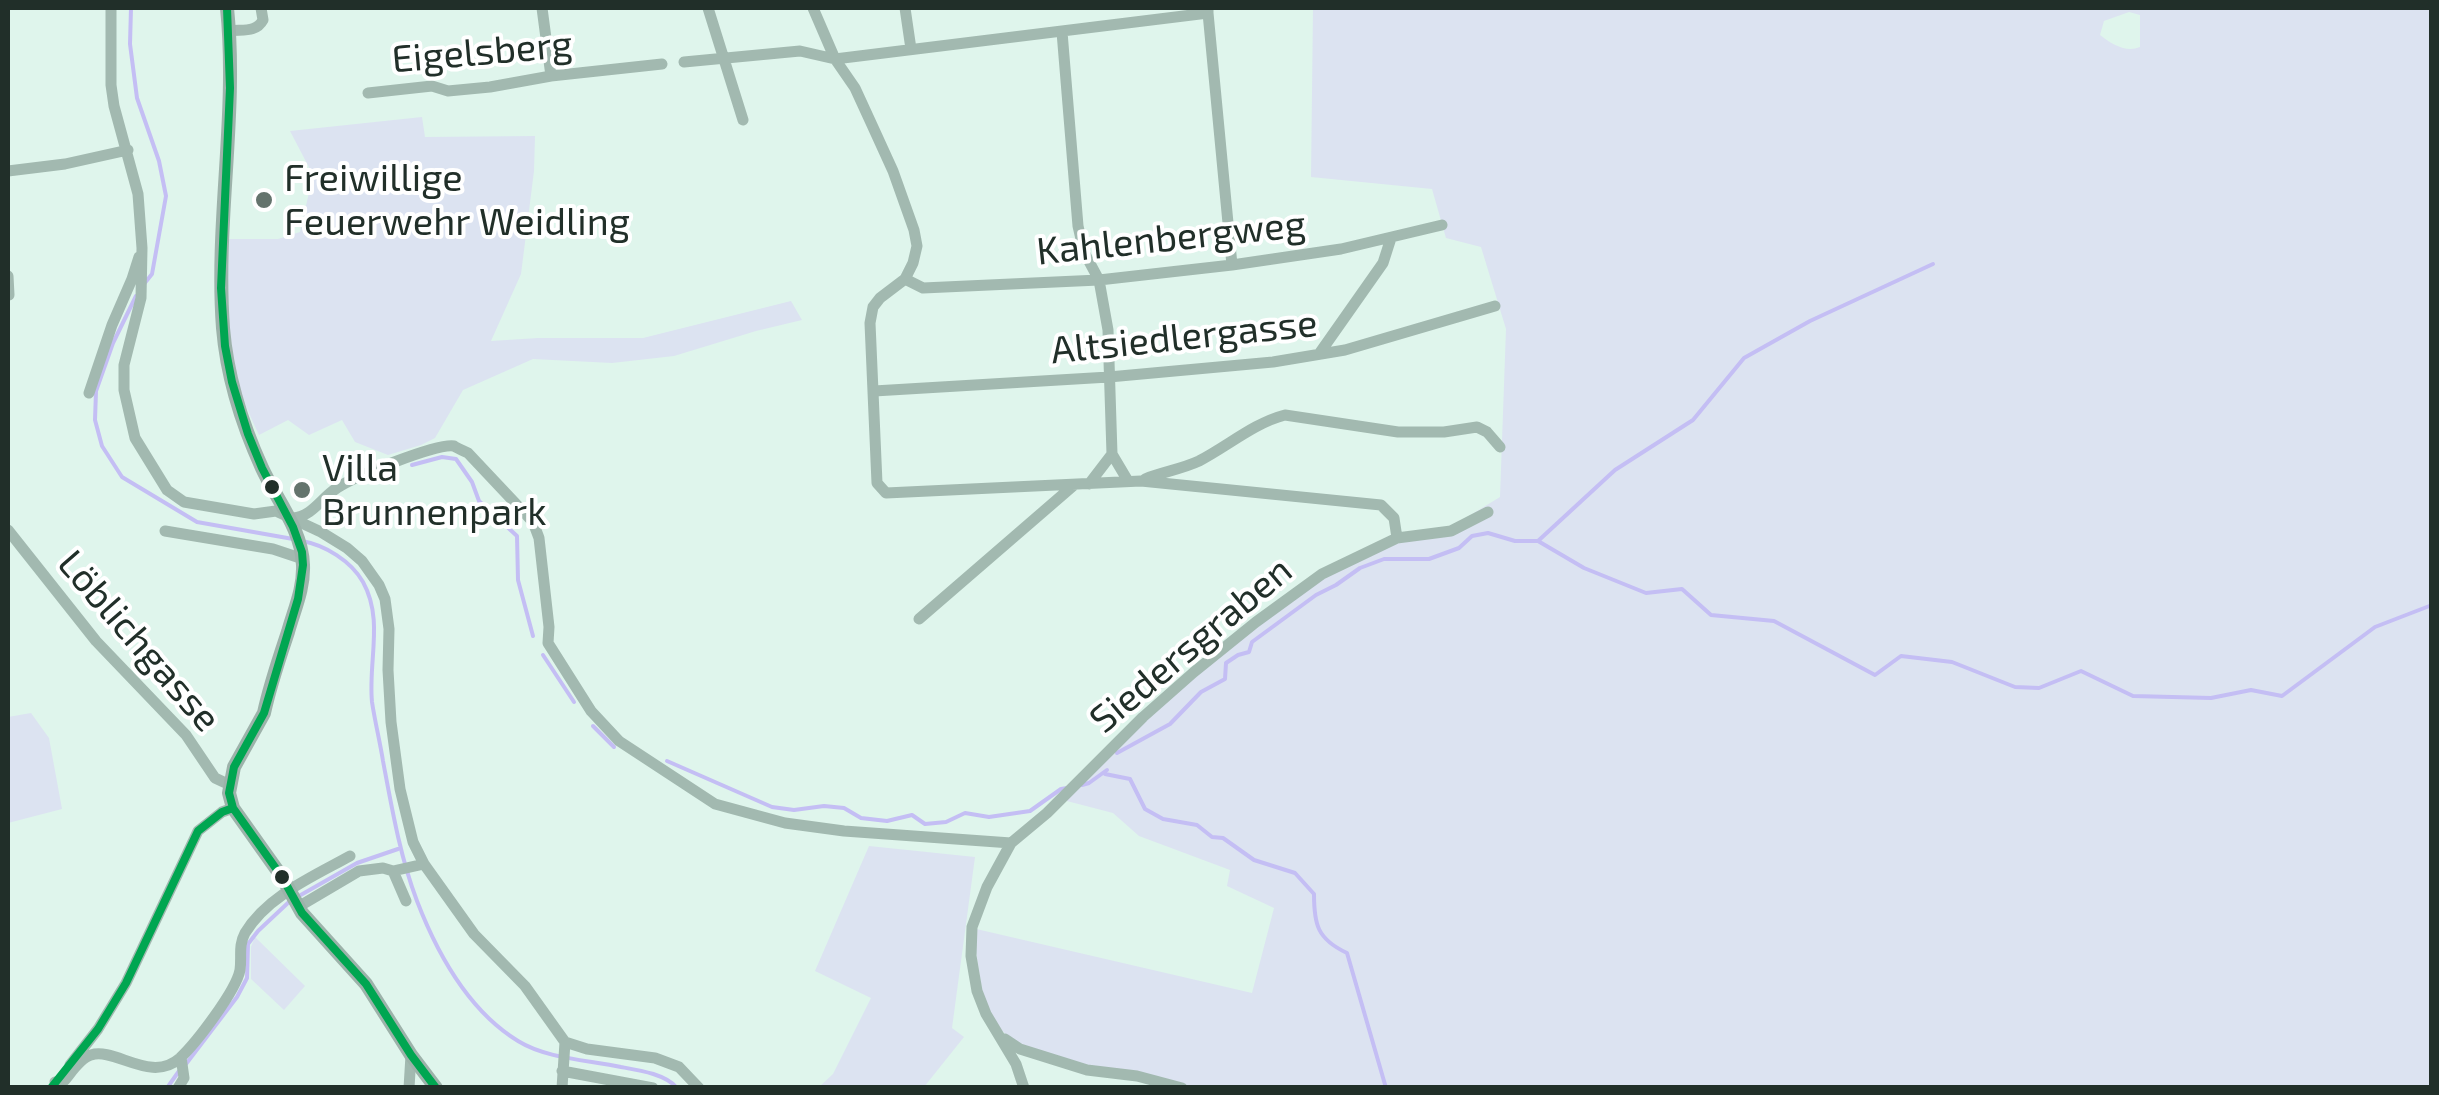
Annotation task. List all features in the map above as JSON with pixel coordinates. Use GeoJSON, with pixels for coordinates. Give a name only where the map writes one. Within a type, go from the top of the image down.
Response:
{"type":"FeatureCollection","features":[{"type":"Feature","properties":{"kind":"main road"},"geometry":{"type":"LineString","coordinates":[[227,8],[231,105],[223,196],[225,350],[232,386],[254,449],[292,523],[303,556],[300,592],[264,713],[238,756],[229,793],[234,808],[310,924],[366,984],[410,1055],[436,1088]]}},
{"type":"Feature","properties":{"kind":"street"},"geometry":{"type":"LineString","coordinates":[[111,8],[111,85],[138,194],[142,248],[141,298],[124,365],[124,390],[135,438],[167,490],[184,502],[254,514],[276,511],[356,554],[370,571],[385,599],[391,722],[400,789],[413,842],[406,901]]}},
{"type":"Feature","properties":{"kind":"street"},"geometry":{"type":"LineString","coordinates":[[230,31],[259,26],[263,20],[261,8]]}},
{"type":"Feature","properties":{"kind":"street"},"geometry":{"type":"LineString","coordinates":[[542,8],[551,76]]}},
{"type":"Feature","properties":{"kind":"street"},"geometry":{"type":"LineString","coordinates":[[708,8],[743,120]]}},
{"type":"Feature","properties":{"kind":"street"},"geometry":{"type":"LineString","coordinates":[[813,8],[834,59],[866,112],[914,230],[916,246],[906,278],[873,306],[870,323],[876,483],[886,493],[1135,481],[1381,505],[1394,518],[1397,538]]}},
{"type":"Feature","properties":{"kind":"street"},"geometry":{"type":"LineString","coordinates":[[906,8],[911,49]]}},
{"type":"Feature","properties":{"kind":"street"},"geometry":{"type":"LineString","coordinates":[[684,62],[800,52],[834,59],[1208,10],[1232,265]]}},
{"type":"Feature","properties":{"kind":"street"},"geometry":{"type":"LineString","coordinates":[[1062,32],[1078,226],[1084,252],[1099,280],[1108,330],[1112,454],[1135,481]]}},
{"type":"Feature","properties":{"kind":"street","name":"Eigelsberg"},"geometry":{"type":"LineString","coordinates":[[368,92],[432,86],[448,91],[490,87],[662,64]]}},
{"type":"Feature","properties":{"kind":"street"},"geometry":{"type":"LineString","coordinates":[[8,171],[128,150]]}},
{"type":"Feature","properties":{"kind":"street","name":"Kahlenbergweg"},"geometry":{"type":"LineString","coordinates":[[906,278],[924,288],[1099,280],[1341,249],[1442,225]]}},
{"type":"Feature","properties":{"kind":"street"},"geometry":{"type":"LineString","coordinates":[[1319,354],[1383,263],[1392,238]]}},
{"type":"Feature","properties":{"kind":"street"},"geometry":{"type":"LineString","coordinates":[[89,393],[142,248]]}},
{"type":"Feature","properties":{"kind":"street"},"geometry":{"type":"LineString","coordinates":[[8,276],[9,295]]}},
{"type":"Feature","properties":{"kind":"street","name":"Altsiedlergasse"},"geometry":{"type":"LineString","coordinates":[[874,391],[1110,377],[1273,362],[1345,350],[1494,306]]}},
{"type":"Feature","properties":{"kind":"street"},"geometry":{"type":"LineString","coordinates":[[1135,481],[1193,464],[1268,420],[1285,415],[1398,432],[1477,427],[1500,446]]}},
{"type":"Feature","properties":{"kind":"street"},"geometry":{"type":"LineString","coordinates":[[292,523],[346,482],[426,450],[454,446],[468,453],[533,522],[539,538],[548,643],[591,711],[619,741],[715,804],[785,822],[874,834],[1012,842]]}},
{"type":"Feature","properties":{"kind":"street"},"geometry":{"type":"LineString","coordinates":[[1088,484],[1112,454]]}},
{"type":"Feature","properties":{"kind":"street"},"geometry":{"type":"LineString","coordinates":[[919,618],[1074,485]]}},
{"type":"Feature","properties":{"kind":"street","name":"Siedersgraben"},"geometry":{"type":"LineString","coordinates":[[1024,1088],[1002,1036],[986,1014],[971,956],[972,928],[987,887],[1012,842],[1143,718],[1256,622],[1322,574],[1397,538],[1451,530],[1488,512]]}},
{"type":"Feature","properties":{"kind":"street","name":"Löblichgasse"},"geometry":{"type":"LineString","coordinates":[[8,530],[96,640],[186,735],[215,778],[230,785]]}},
{"type":"Feature","properties":{"kind":"street"},"geometry":{"type":"LineString","coordinates":[[165,531],[303,556]]}},
{"type":"Feature","properties":{"kind":"street"},"geometry":{"type":"LineString","coordinates":[[54,1085],[98,1029],[126,983],[198,831],[222,812],[234,808]]}},
{"type":"Feature","properties":{"kind":"street"},"geometry":{"type":"LineString","coordinates":[[294,899],[350,856]]}},
{"type":"Feature","properties":{"kind":"street"},"geometry":{"type":"LineString","coordinates":[[178,1088],[184,1078],[182,1064],[240,973],[240,947],[246,930],[262,913],[359,871],[407,868],[525,986],[564,1057],[562,1088]]}},
{"type":"Feature","properties":{"kind":"street"},"geometry":{"type":"LineString","coordinates":[[1002,1036],[1020,1049],[1087,1070],[1136,1076],[1182,1088]]}},
{"type":"Feature","properties":{"kind":"street"},"geometry":{"type":"LineString","coordinates":[[564,1057],[587,1048],[655,1058],[679,1066],[699,1088]]}},
{"type":"Feature","properties":{"kind":"street"},"geometry":{"type":"LineString","coordinates":[[54,1085],[64,1082],[91,1054],[152,1067],[182,1064]]}},
{"type":"Feature","properties":{"kind":"street"},"geometry":{"type":"LineString","coordinates":[[410,1055],[410,1088]]}},
{"type":"Feature","properties":{"kind":"street"},"geometry":{"type":"LineString","coordinates":[[564,1057],[653,1088]]}},
{"type":"Feature","properties":{"kind":"shaded area"},"geometry":{"type":"Polygon","coordinates":[[[1313,8],[2431,8],[2431,1087],[1182,1087],[1020,1049],[986,1014],[972,928],[1252,993],[1274,908],[1227,886],[1230,870],[1139,836],[1113,813],[1063,800],[1172,693],[1321,577],[1396,543],[1449,528],[1500,497],[1506,329],[1481,247],[1446,238],[1432,189],[1311,177],[1313,8]],[[2129,12],[2104,21],[2100,35],[2124,48],[2140,47],[2140,15],[2129,12]]]}},
{"type":"Feature","properties":{"kind":"shaded area"},"geometry":{"type":"Polygon","coordinates":[[[422,117],[425,137],[535,136],[521,274],[491,341],[643,338],[791,301],[802,320],[674,356],[612,363],[533,359],[463,390],[435,438],[388,455],[355,442],[342,420],[309,435],[288,420],[259,435],[236,379],[229,350],[224,299],[229,239],[278,239],[300,232],[313,175],[290,131],[422,117]]]}},
{"type":"Feature","properties":{"kind":"shaded area"},"geometry":{"type":"Polygon","coordinates":[[[31,713],[49,738],[62,809],[8,823],[8,717],[31,713]]]}},
{"type":"Feature","properties":{"kind":"shaded area"},"geometry":{"type":"Polygon","coordinates":[[[869,846],[975,857],[952,1028],[964,1037],[924,1087],[819,1087],[833,1074],[871,998],[815,971],[869,846]]]}},
{"type":"Feature","properties":{"kind":"shaded area"},"geometry":{"type":"Polygon","coordinates":[[[255,937],[305,986],[284,1010],[251,979],[251,947],[255,937]]]}},
{"type":"Feature","properties":{"kind":"waterway"},"geometry":{"type":"LineString","coordinates":[[131,8],[130,44],[137,98],[159,161],[166,196],[152,274],[144,284]]}},
{"type":"Feature","properties":{"kind":"waterway"},"geometry":{"type":"LineString","coordinates":[[1538,541],[1615,470],[1693,420],[1744,358],[1810,321],[1933,264]]}},
{"type":"Feature","properties":{"kind":"waterway"},"geometry":{"type":"LineString","coordinates":[[136,296],[96,391],[95,420],[102,446],[122,477],[197,522],[293,539]]}},
{"type":"Feature","properties":{"kind":"waterway","name":"Siedersgraben"},"geometry":{"type":"LineString","coordinates":[[412,465],[442,457],[456,459],[479,501],[517,536],[518,580],[533,636]]}},
{"type":"Feature","properties":{"kind":"waterway","name":"Siedersgraben"},"geometry":{"type":"LineString","coordinates":[[1117,753],[1170,724],[1201,692],[1225,679],[1226,663],[1249,652],[1252,642],[1360,568],[1384,559],[1429,559],[1459,548],[1472,536],[1488,533],[1515,541],[1538,541],[1584,568],[1646,593],[1682,589],[1711,615],[1774,621],[1875,675],[1901,656],[1952,662],[2015,687],[2039,688],[2081,671],[2133,696],[2211,698],[2251,690],[2282,696],[2375,627],[2432,605]]}},
{"type":"Feature","properties":{"kind":"waterway"},"geometry":{"type":"LineString","coordinates":[[302,541],[328,550],[344,561],[358,574],[369,596],[374,626],[372,702],[397,832],[417,901],[434,941],[457,979],[484,1014],[529,1047],[651,1073],[677,1088]]}},
{"type":"Feature","properties":{"kind":"waterway","name":"Siedersgraben"},"geometry":{"type":"LineString","coordinates":[[543,655],[574,702]]}},
{"type":"Feature","properties":{"kind":"waterway","name":"Siedersgraben"},"geometry":{"type":"LineString","coordinates":[[593,726],[614,747]]}},
{"type":"Feature","properties":{"kind":"waterway","name":"Siedersgraben"},"geometry":{"type":"LineString","coordinates":[[667,761],[772,807],[844,808],[861,818],[887,821],[912,815],[925,824],[946,822],[965,813],[989,817],[1030,811],[1067,788]]}},
{"type":"Feature","properties":{"kind":"waterway","name":"Siedersgraben"},"geometry":{"type":"LineString","coordinates":[[1082,785],[1107,770]]}},
{"type":"Feature","properties":{"kind":"waterway"},"geometry":{"type":"LineString","coordinates":[[1105,774],[1130,779],[1145,809],[1163,819],[1197,825],[1254,860],[1295,873],[1314,894],[1319,930],[1347,953],[1386,1088]]}},
{"type":"Feature","properties":{"kind":"waterway"},"geometry":{"type":"LineString","coordinates":[[299,896],[357,863],[398,849]]}},
{"type":"Feature","properties":{"kind":"waterway"},"geometry":{"type":"LineString","coordinates":[[186,1064],[247,978],[248,944],[290,901]]}},
{"type":"Feature","properties":{"kind":"waterway"},"geometry":{"type":"LineString","coordinates":[[167,1088],[179,1071]]}},
{"type":"Feature","properties":{"kind":"transit line"},"geometry":{"type":"LineString","coordinates":[[227,8],[230,88],[221,288],[225,346],[248,434],[293,527],[303,565],[298,599],[264,713],[234,767],[229,793],[233,808],[282,877],[302,913],[366,984],[436,1088]]}},
{"type":"Feature","properties":{"kind":"transit line"},"geometry":{"type":"LineString","coordinates":[[51,1088],[98,1029],[126,983],[198,831],[233,808]]}},
{"type":"Feature","properties":{"kind":"place","name":"Freiwillige Feuerwehr Weidling"},"geometry":{"type":"Point","coordinates":[264,200]}},
{"type":"Feature","properties":{"kind":"place","name":"Villa Brunnenpark"},"geometry":{"type":"Point","coordinates":[302,490]}}]}
